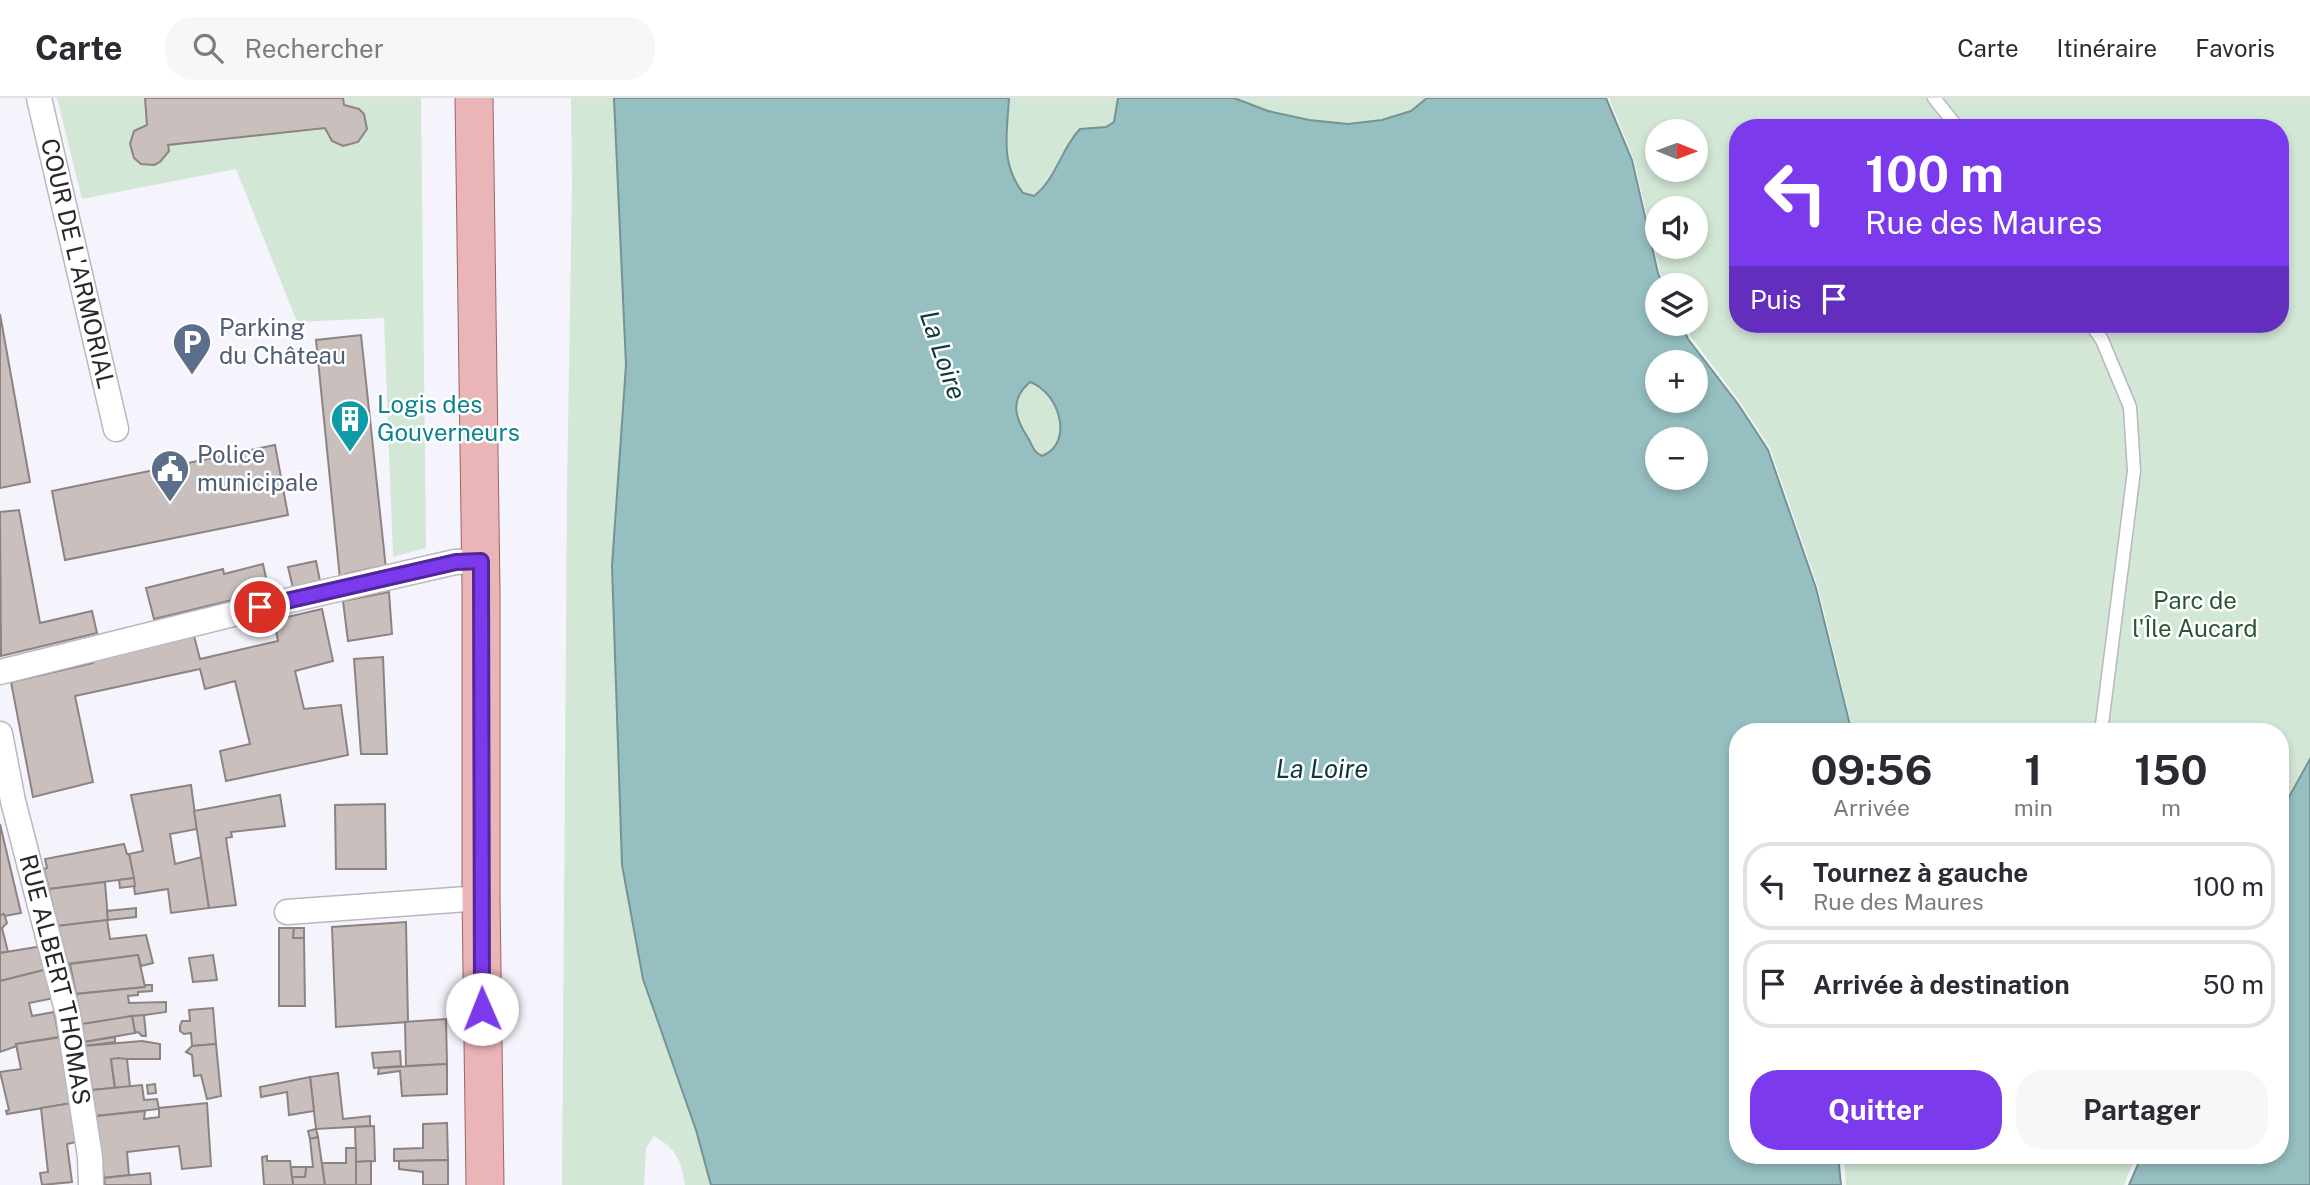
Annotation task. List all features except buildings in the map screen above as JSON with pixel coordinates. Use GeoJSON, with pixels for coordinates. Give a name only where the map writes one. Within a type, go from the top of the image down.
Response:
{"type":"FeatureCollection","features":[{"type":"Feature","properties":{"kind":"main road"},"geometry":{"type":"LineString","coordinates":[[453,98],[468,561]]}},
{"type":"Feature","properties":{"kind":"main road"},"geometry":{"type":"LineString","coordinates":[[461,1185],[470,898],[468,561],[474,98]]}},
{"type":"Feature","properties":{"kind":"main road"},"geometry":{"type":"LineString","coordinates":[[470,898],[485,1185]]}},
{"type":"Feature","properties":{"kind":"street","name":"COUR DE L'ARMORIAL"},"geometry":{"type":"LineString","coordinates":[[39,98],[116,429]]}},
{"type":"Feature","properties":{"kind":"street"},"geometry":{"type":"LineString","coordinates":[[0,672],[286,601],[468,561]]}},
{"type":"Feature","properties":{"kind":"street","name":"RUE ALBERT THOMAS"},"geometry":{"type":"LineString","coordinates":[[0,734],[7,803],[68,1014],[90,1157],[91,1185]]}},
{"type":"Feature","properties":{"kind":"street"},"geometry":{"type":"LineString","coordinates":[[287,912],[470,898]]}},
{"type":"Feature","properties":{"kind":"lane"},"geometry":{"type":"LineString","coordinates":[[1934,98],[1951,119]]}},
{"type":"Feature","properties":{"kind":"lane"},"geometry":{"type":"LineString","coordinates":[[2097,333],[2130,407],[2134,471],[2102,723]]}},
{"type":"Feature","properties":{"kind":"green space"},"geometry":{"type":"Polygon","coordinates":[[[57,98],[421,98],[426,548],[393,557],[384,318],[297,322],[236,169],[82,199],[57,98]]]}},
{"type":"Feature","properties":{"kind":"green space"},"geometry":{"type":"Polygon","coordinates":[[[571,98],[614,98],[626,365],[612,566],[622,865],[643,979],[696,1131],[711,1185],[685,1185],[682,1168],[676,1156],[668,1145],[654,1136],[646,1148],[644,1185],[562,1185],[571,98]]]}},
{"type":"Feature","properties":{"kind":"green space"},"geometry":{"type":"Polygon","coordinates":[[[1009,98],[1118,98],[1118,101],[1114,122],[1106,127],[1092,128],[1062,153],[1045,187],[1034,196],[1023,194],[1011,171],[1006,136],[1009,98]]]}},
{"type":"Feature","properties":{"kind":"green space"},"geometry":{"type":"Polygon","coordinates":[[[1234,98],[1427,98],[1410,111],[1390,118],[1345,123],[1321,122],[1274,113],[1234,98]]]}},
{"type":"Feature","properties":{"kind":"green space","name":"Parc de l'Île Aucard"},"geometry":{"type":"Polygon","coordinates":[[[1609,98],[2310,98],[2310,757],[2289,793],[2289,723],[1851,723],[1818,587],[1770,448],[1708,360],[1708,350],[1701,350],[1690,336],[1708,336],[1708,273],[1660,273],[1657,259],[1708,259],[1708,196],[1645,196],[1645,207],[1634,160],[1609,98]]]}},
{"type":"Feature","properties":{"kind":"green space"},"geometry":{"type":"Polygon","coordinates":[[[1030,382],[1045,390],[1053,399],[1060,423],[1056,447],[1042,456],[1027,440],[1017,414],[1017,397],[1030,382]]]}},
{"type":"Feature","properties":{"kind":"green space"},"geometry":{"type":"Polygon","coordinates":[[[1845,1164],[2132,1164],[2124,1185],[1846,1185],[1845,1164]]]}},
{"type":"Feature","properties":{"kind":"water","name":"La Loire"},"geometry":{"type":"Polygon","coordinates":[[[614,98],[1009,98],[1006,136],[1011,171],[1023,193],[1034,196],[1048,181],[1080,129],[1106,127],[1114,122],[1118,98],[1234,98],[1268,111],[1309,120],[1348,124],[1382,120],[1411,111],[1427,98],[1606,98],[1632,160],[1645,216],[1645,259],[1655,259],[1658,273],[1645,273],[1645,336],[1687,336],[1696,350],[1645,350],[1645,413],[1708,413],[1708,365],[1738,404],[1768,450],[1816,588],[1850,723],[1729,723],[1729,1164],[1839,1164],[1841,1185],[711,1185],[696,1130],[643,979],[622,865],[612,566],[626,365],[614,98]],[[1030,382],[1019,396],[1016,409],[1023,431],[1037,453],[1042,456],[1052,449],[1060,430],[1055,406],[1040,388],[1030,382]]]}},
{"type":"Feature","properties":{"kind":"water"},"geometry":{"type":"Polygon","coordinates":[[[2310,759],[2310,1185],[2129,1185],[2138,1164],[2289,1164],[2289,797],[2310,759]]]}},
{"type":"Feature","properties":{"kind":"place","name":"Parking du Château"},"geometry":{"type":"Point","coordinates":[192,376]}},
{"type":"Feature","properties":{"kind":"place","name":"Logis des Gouverneurs"},"geometry":{"type":"Point","coordinates":[350,453]}},
{"type":"Feature","properties":{"kind":"place","name":"Police municipale"},"geometry":{"type":"Point","coordinates":[170,503]}},
{"type":"Feature","properties":{"kind":"route"},"geometry":{"type":"LineString","coordinates":[[260,607],[456,562],[481,561],[482,1009]]}}]}
